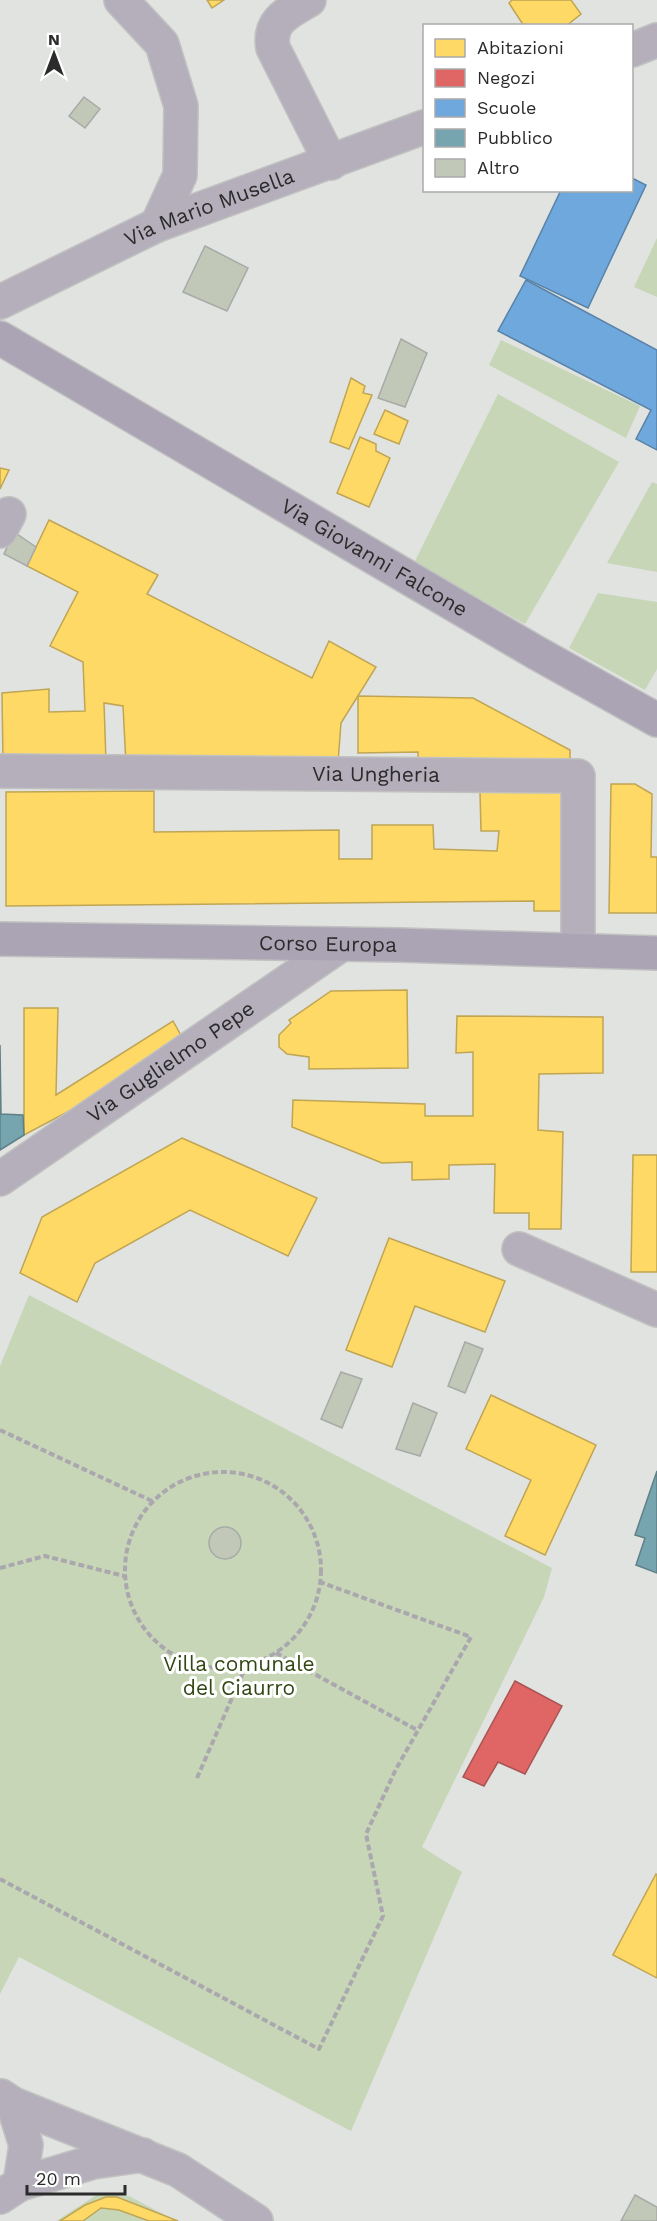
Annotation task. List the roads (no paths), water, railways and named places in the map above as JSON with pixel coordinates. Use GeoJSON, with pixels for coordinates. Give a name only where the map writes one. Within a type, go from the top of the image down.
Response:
{"type":"FeatureCollection","features":[{"type":"Feature","properties":{"kind":"main road","name":"Via Giovanni Falcone"},"geometry":{"type":"LineString","coordinates":[[0,339],[535,652],[657,720]]}},
{"type":"Feature","properties":{"kind":"main road","name":"Corso Europa"},"geometry":{"type":"LineString","coordinates":[[0,939],[342,944],[657,953]]}},
{"type":"Feature","properties":{"kind":"street"},"geometry":{"type":"LineString","coordinates":[[121,0],[162,44],[181,106],[180,175],[157,225]]}},
{"type":"Feature","properties":{"kind":"street"},"geometry":{"type":"LineString","coordinates":[[309,0],[277,21],[271,38],[273,48],[331,162]]}},
{"type":"Feature","properties":{"kind":"street"},"geometry":{"type":"LineString","coordinates":[[633,50],[657,40]]}},
{"type":"Feature","properties":{"kind":"street","name":"Via Mario Musella"},"geometry":{"type":"LineString","coordinates":[[0,302],[157,225],[423,128]]}},
{"type":"Feature","properties":{"kind":"street","name":"Via Ungheria"},"geometry":{"type":"LineString","coordinates":[[0,771],[578,776],[578,950]]}},
{"type":"Feature","properties":{"kind":"street","name":"Via Guglielmo Pepe"},"geometry":{"type":"LineString","coordinates":[[0,1178],[342,944]]}},
{"type":"Feature","properties":{"kind":"street"},"geometry":{"type":"LineString","coordinates":[[519,1249],[657,1310]]}},
{"type":"Feature","properties":{"kind":"street"},"geometry":{"type":"LineString","coordinates":[[7,2100],[178,2170],[256,2221]]}},
{"type":"Feature","properties":{"kind":"street"},"geometry":{"type":"LineString","coordinates":[[7,2100],[26,2145],[10,2190]]}},
{"type":"Feature","properties":{"kind":"street"},"geometry":{"type":"LineString","coordinates":[[10,2190],[93,2162],[144,2155]]}},
{"type":"Feature","properties":{"kind":"park label","name":"Villa comunale del Ciaurro"},"geometry":{"type":"Point","coordinates":[239,1676]}}]}
